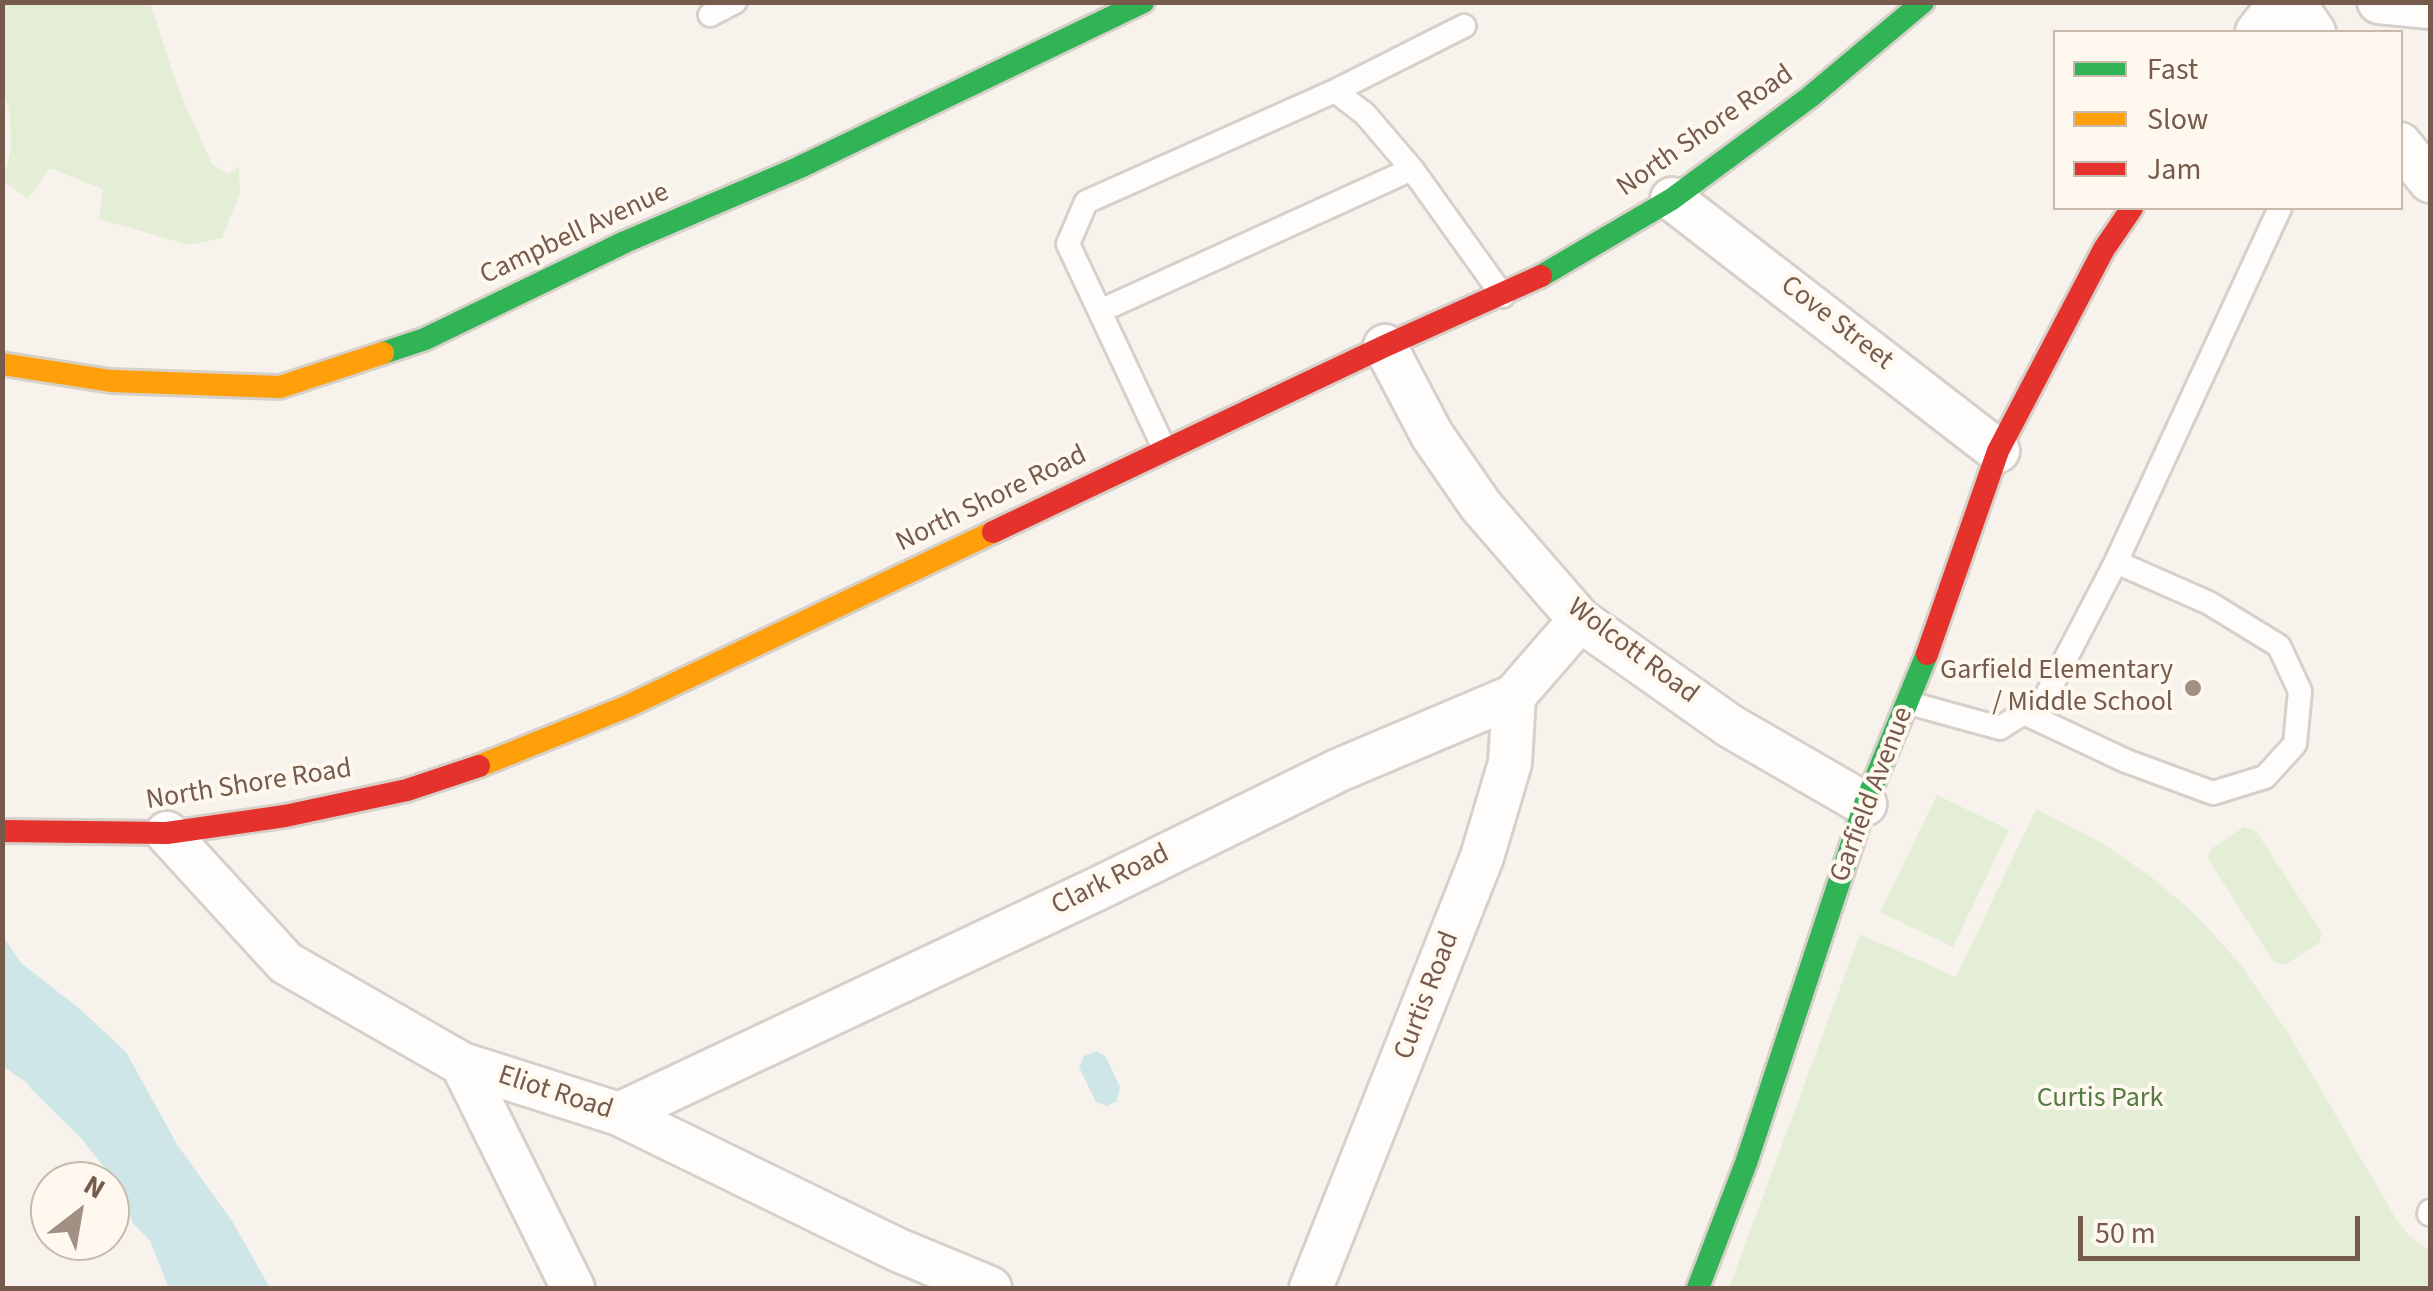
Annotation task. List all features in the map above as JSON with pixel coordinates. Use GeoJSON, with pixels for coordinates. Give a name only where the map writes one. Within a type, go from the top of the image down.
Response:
{"type":"FeatureCollection","features":[{"type":"Feature","properties":{"kind":"street","name":"Campbell Avenue"},"geometry":{"type":"LineString","coordinates":[[2,364],[111,381],[280,387],[425,339],[625,242],[798,168],[1142,2]]}},
{"type":"Feature","properties":{"kind":"street","name":"North Shore Road"},"geometry":{"type":"LineString","coordinates":[[2,831],[167,833],[285,816],[407,790],[502,759],[628,706],[1385,346],[1503,296],[1672,198],[1810,96],[1923,2]]}},
{"type":"Feature","properties":{"kind":"street"},"geometry":{"type":"LineString","coordinates":[[2259,30],[2280,2]]}},
{"type":"Feature","properties":{"kind":"street"},"geometry":{"type":"LineString","coordinates":[[2292,2],[2313,30]]}},
{"type":"Feature","properties":{"kind":"street"},"geometry":{"type":"LineString","coordinates":[[2379,2],[2430,7]]}},
{"type":"Feature","properties":{"kind":"street"},"geometry":{"type":"LineString","coordinates":[[2403,148],[2430,181]]}},
{"type":"Feature","properties":{"kind":"street","name":"Cove Street"},"geometry":{"type":"LineString","coordinates":[[1672,198],[1998,450]]}},
{"type":"Feature","properties":{"kind":"street","name":"Garfield Avenue"},"geometry":{"type":"LineString","coordinates":[[1698,1288],[1746,1163],[1865,804],[1909,703],[1998,450],[2104,249],[2131,210]]}},
{"type":"Feature","properties":{"kind":"street","name":"Wolcott Road"},"geometry":{"type":"LineString","coordinates":[[1385,346],[1432,435],[1481,506],[1580,620],[1730,726],[1865,804]]}},
{"type":"Feature","properties":{"kind":"street","name":"Clark Road"},"geometry":{"type":"LineString","coordinates":[[618,1114],[1099,888],[1339,770],[1514,696],[1580,620]]}},
{"type":"Feature","properties":{"kind":"street","name":"Curtis Road"},"geometry":{"type":"LineString","coordinates":[[1311,1288],[1482,857],[1510,763],[1514,696]]}},
{"type":"Feature","properties":{"kind":"street","name":"Eliot Road"},"geometry":{"type":"LineString","coordinates":[[167,833],[286,963],[462,1064],[618,1114],[898,1250],[990,1288]]}},
{"type":"Feature","properties":{"kind":"street"},"geometry":{"type":"LineString","coordinates":[[462,1064],[574,1288]]}},
{"type":"Feature","properties":{"kind":"lane"},"geometry":{"type":"LineString","coordinates":[[710,15],[735,2]]}},
{"type":"Feature","properties":{"kind":"lane"},"geometry":{"type":"LineString","coordinates":[[1166,450],[1068,244],[1086,202],[1335,90],[1464,26]]}},
{"type":"Feature","properties":{"kind":"lane"},"geometry":{"type":"LineString","coordinates":[[1335,90],[1366,114],[1412,169],[1503,296]]}},
{"type":"Feature","properties":{"kind":"lane"},"geometry":{"type":"LineString","coordinates":[[1100,311],[1412,169]]}},
{"type":"Feature","properties":{"kind":"lane"},"geometry":{"type":"LineString","coordinates":[[1909,703],[2000,728],[2044,700],[2116,562],[2279,210]]}},
{"type":"Feature","properties":{"kind":"lane"},"geometry":{"type":"LineString","coordinates":[[2024,713],[2126,761],[2214,792],[2265,777],[2296,744],[2300,691],[2279,646],[2209,602],[2116,562]]}},
{"type":"Feature","properties":{"kind":"green space"},"geometry":{"type":"Polygon","coordinates":[[[2,3],[150,3],[179,91],[212,164],[228,174],[239,166],[240,193],[222,238],[189,245],[99,219],[103,189],[50,168],[28,199],[3,181],[11,148],[10,114],[3,90],[2,3]]]}},
{"type":"Feature","properties":{"kind":"green space"},"geometry":{"type":"Polygon","coordinates":[[[1937,795],[2009,830],[1953,947],[1880,912],[1937,795]]]}},
{"type":"Feature","properties":{"kind":"green space","name":"Curtis Park"},"geometry":{"type":"Polygon","coordinates":[[[2036,809],[2099,841],[2150,876],[2194,913],[2237,960],[2287,1031],[2396,1219],[2409,1236],[2430,1250],[2430,1288],[1729,1288],[1860,934],[1956,977],[2036,809]]]}},
{"type":"Feature","properties":{"kind":"green space"},"geometry":{"type":"Polygon","coordinates":[[[2244,827],[2256,831],[2322,933],[2319,943],[2285,965],[2273,961],[2208,859],[2211,849],[2244,827]]]}},
{"type":"Feature","properties":{"kind":"water"},"geometry":{"type":"Polygon","coordinates":[[[3,936],[21,963],[80,1009],[126,1052],[178,1146],[232,1221],[270,1288],[169,1288],[150,1241],[132,1222],[130,1161],[99,1161],[30,1088],[21,1070],[3,1057],[3,936]]]}},
{"type":"Feature","properties":{"kind":"water"},"geometry":{"type":"Polygon","coordinates":[[[1097,1051],[1106,1057],[1120,1087],[1117,1101],[1107,1106],[1096,1102],[1079,1067],[1084,1056],[1097,1051]]]}},
{"type":"Feature","properties":{"kind":"waterway"},"geometry":{"type":"LineString","coordinates":[[2,1059],[31,1079]]}},
{"type":"Feature","properties":{"kind":"traffic: fast"},"geometry":{"type":"LineString","coordinates":[[383,353],[425,339],[625,242],[798,168],[1143,2]]}},
{"type":"Feature","properties":{"kind":"traffic: fast"},"geometry":{"type":"LineString","coordinates":[[1541,276],[1672,199],[1810,97],[1923,2]]}},
{"type":"Feature","properties":{"kind":"traffic: fast"},"geometry":{"type":"LineString","coordinates":[[1698,1288],[1746,1163],[1865,804],[1927,654]]}},
{"type":"Feature","properties":{"kind":"traffic: slow"},"geometry":{"type":"LineString","coordinates":[[2,364],[111,381],[280,387],[383,353]]}},
{"type":"Feature","properties":{"kind":"traffic: slow"},"geometry":{"type":"LineString","coordinates":[[479,766],[628,706],[993,532]]}},
{"type":"Feature","properties":{"kind":"traffic: jam"},"geometry":{"type":"LineString","coordinates":[[1927,654],[1998,451],[2104,249],[2131,210]]}},
{"type":"Feature","properties":{"kind":"traffic: jam"},"geometry":{"type":"LineString","coordinates":[[993,532],[1541,276]]}},
{"type":"Feature","properties":{"kind":"traffic: jam"},"geometry":{"type":"LineString","coordinates":[[2,831],[167,833],[285,816],[407,790],[479,766]]}},
{"type":"Feature","properties":{"kind":"place","name":"Garfield Elementary / Middle School"},"geometry":{"type":"Point","coordinates":[2193,688]}}]}
